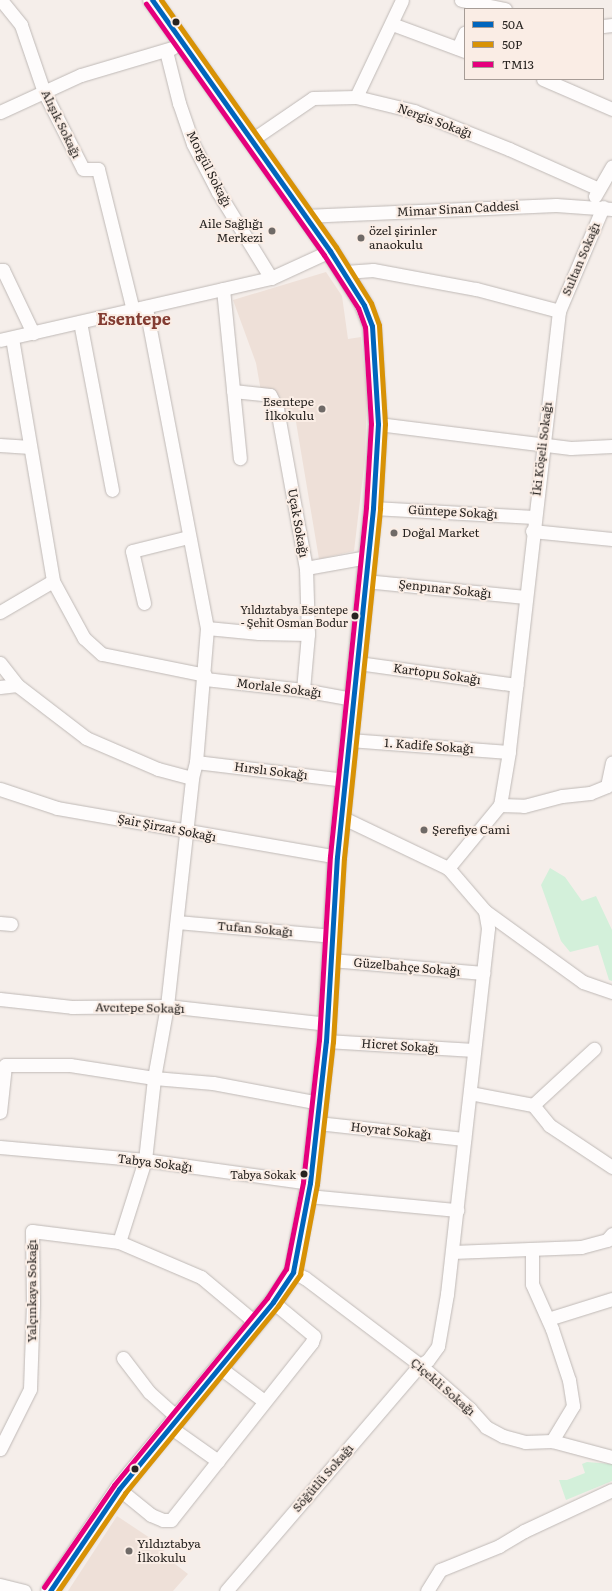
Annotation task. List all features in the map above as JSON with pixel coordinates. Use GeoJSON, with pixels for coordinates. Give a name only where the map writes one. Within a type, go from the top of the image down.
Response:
{"type":"FeatureCollection","features":[{"type":"Feature","properties":{"kind":"main road"},"geometry":{"type":"LineString","coordinates":[[50,1591],[119,1489],[273,1302],[293,1272],[309,1190],[320,1103],[327,1032],[337,857],[373,508],[378,424],[372,326],[364,305],[330,251],[250,141],[155,1]]}},
{"type":"Feature","properties":{"kind":"street","name":"Alışık Sokağı"},"geometry":{"type":"LineString","coordinates":[[1,0],[21,25],[44,92],[82,169],[98,169],[132,310]]}},
{"type":"Feature","properties":{"kind":"street"},"geometry":{"type":"LineString","coordinates":[[356,97],[392,24],[402,0]]}},
{"type":"Feature","properties":{"kind":"street"},"geometry":{"type":"LineString","coordinates":[[461,0],[477,6],[496,8]]}},
{"type":"Feature","properties":{"kind":"street"},"geometry":{"type":"LineString","coordinates":[[392,24],[462,50],[464,38]]}},
{"type":"Feature","properties":{"kind":"street"},"geometry":{"type":"LineString","coordinates":[[0,112],[81,75],[166,51],[183,43]]}},
{"type":"Feature","properties":{"kind":"street","name":"Morgül Sokağı"},"geometry":{"type":"LineString","coordinates":[[166,51],[179,103],[193,144],[218,192],[271,278]]}},
{"type":"Feature","properties":{"kind":"street"},"geometry":{"type":"LineString","coordinates":[[545,80],[612,109]]}},
{"type":"Feature","properties":{"kind":"street","name":"Nergis Sokağı"},"geometry":{"type":"LineString","coordinates":[[250,141],[313,98],[356,97],[414,112],[509,149],[599,190]]}},
{"type":"Feature","properties":{"kind":"street"},"geometry":{"type":"LineString","coordinates":[[589,206],[612,167]]}},
{"type":"Feature","properties":{"kind":"street","name":"Mimar Sinan Caddesi"},"geometry":{"type":"LineString","coordinates":[[304,216],[556,205],[608,208]]}},
{"type":"Feature","properties":{"kind":"street","name":"Sultan Sokağı"},"geometry":{"type":"LineString","coordinates":[[558,311],[608,208]]}},
{"type":"Feature","properties":{"kind":"street"},"geometry":{"type":"LineString","coordinates":[[6,339],[271,278],[330,251]]}},
{"type":"Feature","properties":{"kind":"street"},"geometry":{"type":"LineString","coordinates":[[0,270],[3,270],[33,333]]}},
{"type":"Feature","properties":{"kind":"street"},"geometry":{"type":"LineString","coordinates":[[344,272],[380,271],[476,289],[558,311]]}},
{"type":"Feature","properties":{"kind":"street"},"geometry":{"type":"LineString","coordinates":[[223,289],[240,458]]}},
{"type":"Feature","properties":{"kind":"street"},"geometry":{"type":"LineString","coordinates":[[119,1242],[145,1160],[154,1078],[166,1006],[177,922],[192,778],[196,762],[205,677],[207,628],[188,536],[146,307]]}},
{"type":"Feature","properties":{"kind":"street","name":"İki Köşeli Sokağı"},"geometry":{"type":"LineString","coordinates":[[500,805],[509,752],[532,532],[558,311]]}},
{"type":"Feature","properties":{"kind":"street"},"geometry":{"type":"LineString","coordinates":[[80,322],[112,490]]}},
{"type":"Feature","properties":{"kind":"street","name":"Morlale Sokağı"},"geometry":{"type":"LineString","coordinates":[[6,339],[30,447],[52,581],[84,638],[102,654],[205,677],[303,690],[353,699]]}},
{"type":"Feature","properties":{"kind":"street","name":"Uçak Sokağı"},"geometry":{"type":"LineString","coordinates":[[233,390],[270,395],[277,409],[306,568],[308,634],[303,690]]}},
{"type":"Feature","properties":{"kind":"street"},"geometry":{"type":"LineString","coordinates":[[378,424],[571,448],[612,446]]}},
{"type":"Feature","properties":{"kind":"street"},"geometry":{"type":"LineString","coordinates":[[0,444],[30,447]]}},
{"type":"Feature","properties":{"kind":"street","name":"Güntepe Sokağı"},"geometry":{"type":"LineString","coordinates":[[373,508],[534,517]]}},
{"type":"Feature","properties":{"kind":"street"},"geometry":{"type":"LineString","coordinates":[[532,532],[612,539]]}},
{"type":"Feature","properties":{"kind":"street"},"geometry":{"type":"LineString","coordinates":[[144,603],[132,551],[188,536]]}},
{"type":"Feature","properties":{"kind":"street"},"geometry":{"type":"LineString","coordinates":[[306,568],[367,557]]}},
{"type":"Feature","properties":{"kind":"street"},"geometry":{"type":"LineString","coordinates":[[0,612],[52,581]]}},
{"type":"Feature","properties":{"kind":"street","name":"Şenpınar Sokağı"},"geometry":{"type":"LineString","coordinates":[[365,581],[525,597]]}},
{"type":"Feature","properties":{"kind":"street"},"geometry":{"type":"LineString","coordinates":[[207,628],[259,633],[308,634]]}},
{"type":"Feature","properties":{"kind":"street"},"geometry":{"type":"LineString","coordinates":[[0,663],[17,685],[86,738],[158,769],[192,778]]}},
{"type":"Feature","properties":{"kind":"street","name":"Kartopu Sokağı"},"geometry":{"type":"LineString","coordinates":[[358,663],[516,685]]}},
{"type":"Feature","properties":{"kind":"street"},"geometry":{"type":"LineString","coordinates":[[0,687],[17,685]]}},
{"type":"Feature","properties":{"kind":"street","name":"1. Kadife Sokağı"},"geometry":{"type":"LineString","coordinates":[[349,740],[509,752]]}},
{"type":"Feature","properties":{"kind":"street","name":"Hırslı Sokağı"},"geometry":{"type":"LineString","coordinates":[[196,762],[345,780]]}},
{"type":"Feature","properties":{"kind":"street"},"geometry":{"type":"LineString","coordinates":[[448,868],[500,805],[524,806],[562,796],[590,793],[607,786],[612,764]]}},
{"type":"Feature","properties":{"kind":"street","name":"Şair Şirzat Sokağı"},"geometry":{"type":"LineString","coordinates":[[0,789],[57,808],[187,833],[337,857]]}},
{"type":"Feature","properties":{"kind":"street"},"geometry":{"type":"LineString","coordinates":[[341,817],[448,868],[485,911],[583,982],[612,992]]}},
{"type":"Feature","properties":{"kind":"street","name":"Söğütlü Sokağı"},"geometry":{"type":"LineString","coordinates":[[226,1591],[420,1365],[428,1360],[438,1346],[452,1252],[488,928],[485,911]]}},
{"type":"Feature","properties":{"kind":"street","name":"Tufan Sokağı"},"geometry":{"type":"LineString","coordinates":[[177,922],[333,936]]}},
{"type":"Feature","properties":{"kind":"street","name":"Güzelbahçe Sokağı"},"geometry":{"type":"LineString","coordinates":[[331,960],[483,973]]}},
{"type":"Feature","properties":{"kind":"street","name":"Avcıtepe Sokağı"},"geometry":{"type":"LineString","coordinates":[[0,999],[72,1007],[166,1006],[327,1032]]}},
{"type":"Feature","properties":{"kind":"street","name":"Hicret Sokağı"},"geometry":{"type":"LineString","coordinates":[[327,1032],[474,1050]]}},
{"type":"Feature","properties":{"kind":"street"},"geometry":{"type":"LineString","coordinates":[[533,1104],[594,1049]]}},
{"type":"Feature","properties":{"kind":"street"},"geometry":{"type":"LineString","coordinates":[[0,1112],[5,1066],[70,1065],[154,1078],[213,1083],[320,1103]]}},
{"type":"Feature","properties":{"kind":"street"},"geometry":{"type":"LineString","coordinates":[[470,1093],[533,1104],[549,1125],[612,1167]]}},
{"type":"Feature","properties":{"kind":"street","name":"Hoyrat Sokağı"},"geometry":{"type":"LineString","coordinates":[[317,1123],[464,1139]]}},
{"type":"Feature","properties":{"kind":"street","name":"Tabya Sokağı"},"geometry":{"type":"LineString","coordinates":[[0,1147],[145,1160],[309,1190],[457,1210]]}},
{"type":"Feature","properties":{"kind":"street","name":"Yalçınkaya Sokağı"},"geometry":{"type":"LineString","coordinates":[[0,1449],[30,1389],[34,1303],[32,1231],[119,1242],[201,1277],[256,1323]]}},
{"type":"Feature","properties":{"kind":"street"},"geometry":{"type":"LineString","coordinates":[[452,1252],[581,1247],[607,1240],[612,1234]]}},
{"type":"Feature","properties":{"kind":"street"},"geometry":{"type":"LineString","coordinates":[[532,1250],[532,1284],[548,1319],[568,1380],[573,1406],[552,1441]]}},
{"type":"Feature","properties":{"kind":"street","name":"Çiçekli Sokağı"},"geometry":{"type":"LineString","coordinates":[[293,1272],[305,1278],[420,1365],[470,1408],[486,1427],[503,1436],[525,1442],[552,1441],[612,1457]]}},
{"type":"Feature","properties":{"kind":"street"},"geometry":{"type":"LineString","coordinates":[[548,1319],[612,1299]]}},
{"type":"Feature","properties":{"kind":"street"},"geometry":{"type":"LineString","coordinates":[[119,1489],[151,1515],[162,1520],[171,1520],[314,1336],[273,1302]]}},
{"type":"Feature","properties":{"kind":"street"},"geometry":{"type":"LineString","coordinates":[[123,1358],[174,1422],[218,1461]]}},
{"type":"Feature","properties":{"kind":"street"},"geometry":{"type":"LineString","coordinates":[[220,1367],[264,1401]]}},
{"type":"Feature","properties":{"kind":"street"},"geometry":{"type":"LineString","coordinates":[[427,1591],[440,1570],[499,1546],[524,1531],[612,1490]]}},
{"type":"Feature","properties":{"kind":"street"},"geometry":{"type":"LineString","coordinates":[[0,1585],[24,1591]]}},
{"type":"Feature","properties":{"kind":"shaded area","name":"Esentepe İlkokulu"},"geometry":{"type":"Polygon","coordinates":[[[326,272],[342,296],[348,339],[361,337],[367,394],[365,459],[354,551],[319,559],[295,416],[280,418],[276,401],[263,403],[256,363],[233,300],[326,272]]]}},
{"type":"Feature","properties":{"kind":"shaded area","name":"Yıldıztabya İlkokulu"},"geometry":{"type":"Polygon","coordinates":[[[117,1516],[165,1548],[162,1554],[188,1574],[173,1591],[68,1591],[117,1516]]]}},
{"type":"Feature","properties":{"kind":"green space"},"geometry":{"type":"Polygon","coordinates":[[[550,868],[565,877],[582,901],[596,896],[612,930],[612,981],[609,980],[598,945],[570,952],[561,941],[541,885],[550,868]]]}},
{"type":"Feature","properties":{"kind":"green space"},"geometry":{"type":"Polygon","coordinates":[[[587,1462],[612,1464],[612,1481],[566,1500],[559,1480],[567,1480],[585,1473],[582,1464],[587,1462]]]}},
{"type":"Feature","properties":{"kind":"transit line","name":"50A"},"geometry":{"type":"LineString","coordinates":[[50,1591],[119,1489],[273,1302],[293,1272],[310,1183],[326,1041],[337,857],[373,508],[378,424],[372,326],[364,305],[330,251],[152,0]]}},
{"type":"Feature","properties":{"kind":"transit line","name":"50P"},"geometry":{"type":"LineString","coordinates":[[58,1591],[125,1493],[278,1306],[300,1274],[317,1184],[333,1042],[344,858],[380,508],[385,424],[379,325],[371,303],[336,247],[161,0]]}},
{"type":"Feature","properties":{"kind":"transit line","name":"TM13"},"geometry":{"type":"LineString","coordinates":[[44,1587],[114,1485],[267,1298],[286,1269],[303,1182],[319,1040],[330,856],[366,507],[371,424],[365,327],[358,308],[324,255],[146,4]]}},
{"type":"Feature","properties":{"kind":"place","name":"Aile Sağlığı Merkezi"},"geometry":{"type":"Point","coordinates":[272,231]}},
{"type":"Feature","properties":{"kind":"place","name":"özel şirinler anaokulu"},"geometry":{"type":"Point","coordinates":[361,238]}},
{"type":"Feature","properties":{"kind":"place","name":"Esentepe İlkokulu"},"geometry":{"type":"Point","coordinates":[322,409]}},
{"type":"Feature","properties":{"kind":"place","name":"Doğal Market"},"geometry":{"type":"Point","coordinates":[394,533]}},
{"type":"Feature","properties":{"kind":"place","name":"Yıldıztabya Esentepe - Şehit Osman Bodur"},"geometry":{"type":"Point","coordinates":[355,616]}},
{"type":"Feature","properties":{"kind":"place","name":"Şerefiye Cami"},"geometry":{"type":"Point","coordinates":[424,830]}},
{"type":"Feature","properties":{"kind":"place","name":"Tabya Sokak"},"geometry":{"type":"Point","coordinates":[304,1174]}},
{"type":"Feature","properties":{"kind":"place","name":"Yıldıztabya İlkokulu"},"geometry":{"type":"Point","coordinates":[129,1551]}},
{"type":"Feature","properties":{"kind":"district","name":"Esentepe"},"geometry":{"type":"Point","coordinates":[134,318]}}]}
